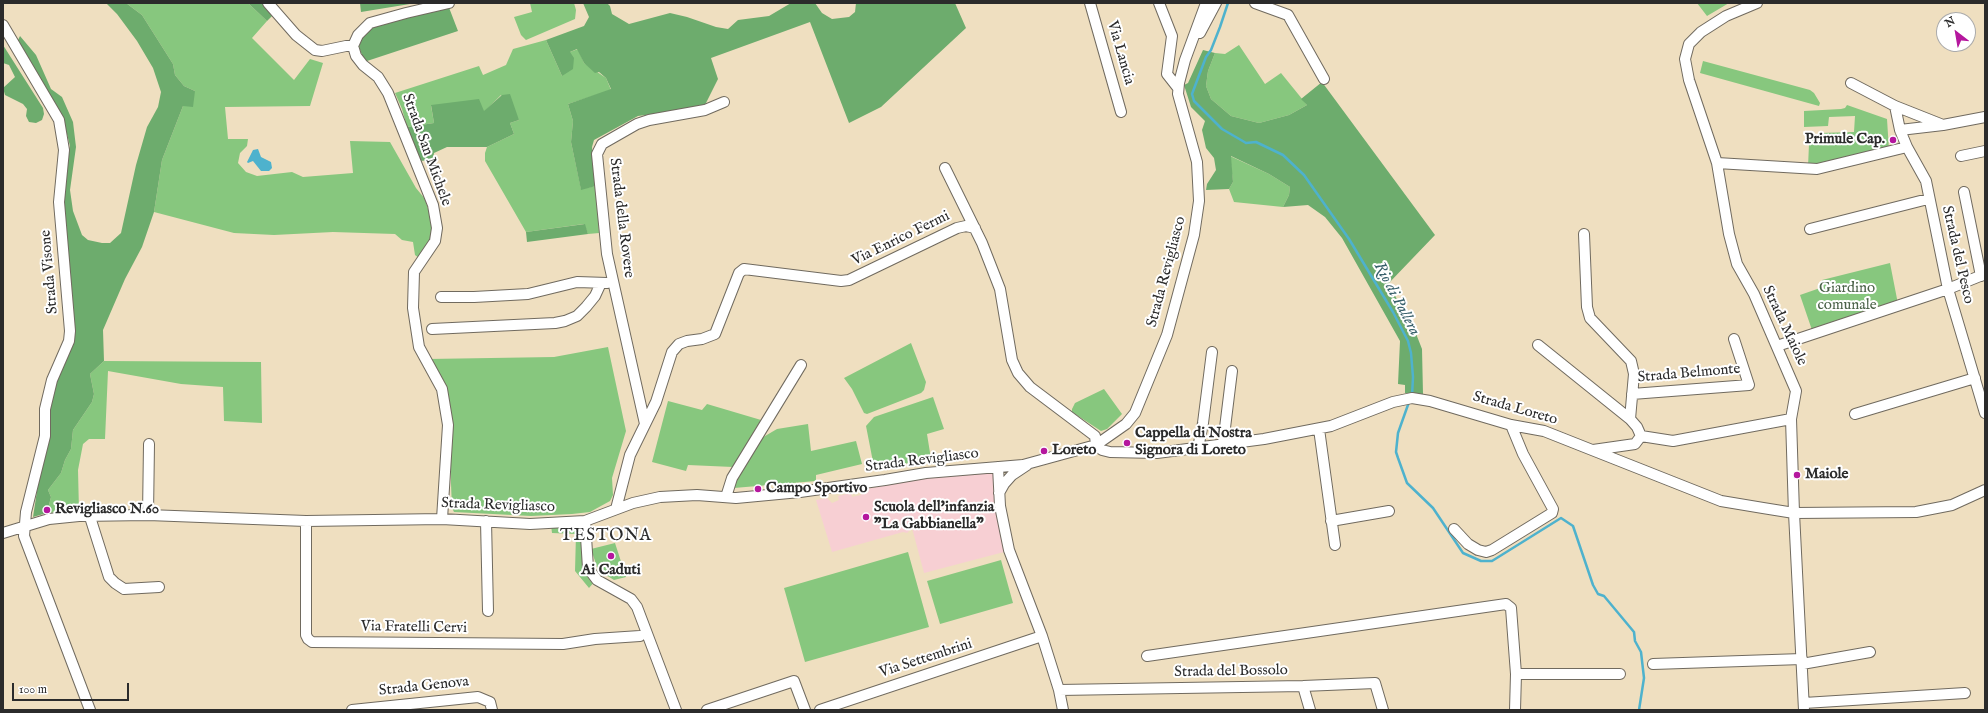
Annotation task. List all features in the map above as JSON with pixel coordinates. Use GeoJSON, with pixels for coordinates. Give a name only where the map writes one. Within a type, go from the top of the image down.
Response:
{"type":"FeatureCollection","features":[{"type":"Feature","properties":{"kind":"street"},"geometry":{"type":"LineString","coordinates":[[268,3],[296,35],[315,50],[322,51],[353,46],[358,35],[370,23],[450,3]]}},
{"type":"Feature","properties":{"kind":"street","name":"Via Lancia"},"geometry":{"type":"LineString","coordinates":[[1090,3],[1121,112]]}},
{"type":"Feature","properties":{"kind":"street"},"geometry":{"type":"LineString","coordinates":[[1159,3],[1172,36],[1167,74],[1178,88]]}},
{"type":"Feature","properties":{"kind":"street","name":"Strada Revigliasco"},"geometry":{"type":"LineString","coordinates":[[3,533],[25,525],[49,519],[148,515],[306,521],[442,519],[530,524],[585,521],[616,509],[660,497],[697,495],[726,497],[800,492],[885,480],[926,472],[998,467],[1030,463],[1096,445],[1126,424],[1135,413],[1167,335],[1194,235],[1199,201],[1197,162],[1178,94],[1178,88],[1206,3]]}},
{"type":"Feature","properties":{"kind":"street","name":"Strada Revigliasco"},"geometry":{"type":"LineString","coordinates":[[1192,42],[1203,30],[1216,3]]}},
{"type":"Feature","properties":{"kind":"street"},"geometry":{"type":"LineString","coordinates":[[1255,3],[1288,15],[1324,79]]}},
{"type":"Feature","properties":{"kind":"street","name":"Strada Maiole"},"geometry":{"type":"LineString","coordinates":[[1757,3],[1726,16],[1701,32],[1689,44],[1685,59],[1690,80],[1717,163],[1729,234],[1737,264],[1754,294],[1796,391],[1791,419],[1794,513],[1804,707]]}},
{"type":"Feature","properties":{"kind":"street","name":"Strada Visone"},"geometry":{"type":"LineString","coordinates":[[3,25],[59,120],[64,150],[59,202],[70,331],[69,341],[52,380],[45,409],[45,436],[26,512],[24,536],[90,710]]}},
{"type":"Feature","properties":{"kind":"street","name":"Strada San Michele"},"geometry":{"type":"LineString","coordinates":[[353,46],[356,56],[363,65],[378,77],[388,93],[433,205],[437,228],[435,241],[414,272],[413,308],[419,347],[442,390],[448,425],[442,519]]}},
{"type":"Feature","properties":{"kind":"street"},"geometry":{"type":"LineString","coordinates":[[1851,83],[1895,106],[1943,125]]}},
{"type":"Feature","properties":{"kind":"street","name":"Strada della Rovere"},"geometry":{"type":"LineString","coordinates":[[645,424],[642,416],[608,254],[597,154],[602,144],[637,124],[650,120],[705,110],[724,102]]}},
{"type":"Feature","properties":{"kind":"street","name":"Strada del Pesco"},"geometry":{"type":"LineString","coordinates":[[1895,106],[1900,130],[1907,147],[1923,174],[1948,289],[1985,413]]}},
{"type":"Feature","properties":{"kind":"street"},"geometry":{"type":"LineString","coordinates":[[1900,130],[1943,125],[1985,117]]}},
{"type":"Feature","properties":{"kind":"street"},"geometry":{"type":"LineString","coordinates":[[1717,163],[1817,169],[1907,147]]}},
{"type":"Feature","properties":{"kind":"street"},"geometry":{"type":"LineString","coordinates":[[1961,156],[1985,151]]}},
{"type":"Feature","properties":{"kind":"street"},"geometry":{"type":"LineString","coordinates":[[945,168],[975,228],[1000,289],[1012,360],[1018,373],[1030,387],[1095,436],[1096,445]]}},
{"type":"Feature","properties":{"kind":"street"},"geometry":{"type":"LineString","coordinates":[[1777,346],[1948,289],[1983,275],[1964,192]]}},
{"type":"Feature","properties":{"kind":"street"},"geometry":{"type":"LineString","coordinates":[[1810,229],[1928,199]]}},
{"type":"Feature","properties":{"kind":"street","name":"Via Enrico Fermi"},"geometry":{"type":"LineString","coordinates":[[645,424],[656,402],[672,352],[679,344],[687,341],[702,339],[715,334],[735,279],[744,269],[841,281],[849,280],[957,228],[966,226],[975,228]]}},
{"type":"Feature","properties":{"kind":"street"},"geometry":{"type":"LineString","coordinates":[[1584,234],[1587,307],[1590,318],[1631,361],[1634,374],[1630,419]]}},
{"type":"Feature","properties":{"kind":"street"},"geometry":{"type":"LineString","coordinates":[[432,329],[565,322],[577,316],[586,307],[604,283],[577,282],[528,294],[441,297]]}},
{"type":"Feature","properties":{"kind":"street","name":"Strada Belmonte"},"geometry":{"type":"LineString","coordinates":[[1632,394],[1749,385],[1734,339]]}},
{"type":"Feature","properties":{"kind":"street"},"geometry":{"type":"LineString","coordinates":[[1538,345],[1630,419],[1637,427],[1641,436]]}},
{"type":"Feature","properties":{"kind":"street"},"geometry":{"type":"LineString","coordinates":[[1198,448],[1203,423],[1212,352]]}},
{"type":"Feature","properties":{"kind":"street"},"geometry":{"type":"LineString","coordinates":[[726,497],[732,478],[801,365]]}},
{"type":"Feature","properties":{"kind":"street"},"geometry":{"type":"LineString","coordinates":[[1223,444],[1232,371]]}},
{"type":"Feature","properties":{"kind":"street"},"geometry":{"type":"LineString","coordinates":[[1855,414],[1975,378]]}},
{"type":"Feature","properties":{"kind":"street","name":"Strada Loreto"},"geometry":{"type":"LineString","coordinates":[[1096,445],[1102,450],[1110,452],[1157,453],[1198,448],[1319,429],[1331,426],[1393,402],[1412,398],[1464,410],[1511,425],[1544,431],[1720,501],[1794,513],[1916,512],[1952,505],[1985,490]]}},
{"type":"Feature","properties":{"kind":"street"},"geometry":{"type":"LineString","coordinates":[[1641,436],[1672,441],[1791,419]]}},
{"type":"Feature","properties":{"kind":"street"},"geometry":{"type":"LineString","coordinates":[[616,509],[630,454],[645,424]]}},
{"type":"Feature","properties":{"kind":"street"},"geometry":{"type":"LineString","coordinates":[[1454,529],[1468,544],[1478,550],[1486,552],[1492,550],[1552,513],[1553,509],[1523,454],[1511,425]]}},
{"type":"Feature","properties":{"kind":"street"},"geometry":{"type":"LineString","coordinates":[[1319,429],[1334,545]]}},
{"type":"Feature","properties":{"kind":"street"},"geometry":{"type":"LineString","coordinates":[[1590,450],[1636,444],[1641,436]]}},
{"type":"Feature","properties":{"kind":"street"},"geometry":{"type":"LineString","coordinates":[[148,515],[149,444]]}},
{"type":"Feature","properties":{"kind":"street"},"geometry":{"type":"LineString","coordinates":[[999,493],[1004,484],[1012,475],[1030,463]]}},
{"type":"Feature","properties":{"kind":"street"},"geometry":{"type":"LineString","coordinates":[[998,467],[1001,514],[1009,550],[1042,636],[1059,690],[1063,710]]}},
{"type":"Feature","properties":{"kind":"street"},"geometry":{"type":"LineString","coordinates":[[1331,521],[1389,511]]}},
{"type":"Feature","properties":{"kind":"street"},"geometry":{"type":"LineString","coordinates":[[90,517],[108,577],[124,589],[159,587]]}},
{"type":"Feature","properties":{"kind":"street","name":"Via Fratelli Cervi"},"geometry":{"type":"LineString","coordinates":[[306,521],[306,635],[312,642],[563,644],[595,639],[640,636]]}},
{"type":"Feature","properties":{"kind":"street"},"geometry":{"type":"LineString","coordinates":[[486,521],[488,611]]}},
{"type":"Feature","properties":{"kind":"street"},"geometry":{"type":"LineString","coordinates":[[585,521],[588,568],[597,580],[631,599],[637,607],[676,710]]}},
{"type":"Feature","properties":{"kind":"street"},"geometry":{"type":"LineString","coordinates":[[1147,656],[1506,604],[1511,608],[1516,674],[1515,710]]}},
{"type":"Feature","properties":{"kind":"street","name":"Via Settembrini"},"geometry":{"type":"LineString","coordinates":[[820,710],[1042,636]]}},
{"type":"Feature","properties":{"kind":"street"},"geometry":{"type":"LineString","coordinates":[[1653,664],[1802,662],[1870,652]]}},
{"type":"Feature","properties":{"kind":"street"},"geometry":{"type":"LineString","coordinates":[[1516,674],[1620,674]]}},
{"type":"Feature","properties":{"kind":"street"},"geometry":{"type":"LineString","coordinates":[[707,710],[794,681],[805,710]]}},
{"type":"Feature","properties":{"kind":"street","name":"Strada del Bossolo"},"geometry":{"type":"LineString","coordinates":[[1059,690],[1303,686],[1375,683],[1384,710]]}},
{"type":"Feature","properties":{"kind":"street"},"geometry":{"type":"LineString","coordinates":[[1303,686],[1310,710]]}},
{"type":"Feature","properties":{"kind":"street"},"geometry":{"type":"LineString","coordinates":[[1804,707],[1966,693]]}},
{"type":"Feature","properties":{"kind":"street","name":"Strada Genova"},"geometry":{"type":"LineString","coordinates":[[352,710],[478,696],[490,702],[492,710]]}},
{"type":"Feature","properties":{"kind":"shaded area"},"geometry":{"type":"Polygon","coordinates":[[[993,470],[997,518],[1004,552],[924,573],[912,528],[907,533],[903,532],[832,552],[816,500],[827,498],[832,503],[839,500],[838,496],[851,493],[852,497],[861,495],[863,490],[916,478],[993,470]]]}},
{"type":"Feature","properties":{"kind":"green space"},"geometry":{"type":"Polygon","coordinates":[[[106,3],[126,3],[142,15],[173,64],[175,75],[184,86],[195,91],[193,107],[183,106],[162,160],[154,212],[142,247],[125,279],[103,330],[104,361],[90,374],[94,394],[92,402],[73,430],[71,449],[65,460],[61,473],[48,490],[51,497],[47,513],[33,517],[54,381],[73,343],[61,200],[70,146],[64,122],[17,42],[20,36],[36,55],[51,89],[62,97],[73,122],[76,147],[70,190],[73,211],[82,235],[88,240],[110,243],[121,233],[136,165],[147,127],[158,107],[161,92],[153,68],[137,41],[117,14],[106,3]]]}},
{"type":"Feature","properties":{"kind":"green space"},"geometry":{"type":"Polygon","coordinates":[[[126,3],[248,3],[267,21],[252,38],[294,80],[310,59],[323,63],[310,106],[225,107],[228,139],[248,139],[247,146],[240,153],[238,163],[246,172],[257,176],[292,172],[303,177],[353,173],[350,141],[390,142],[416,188],[425,199],[432,222],[432,237],[419,258],[415,255],[413,242],[402,240],[395,234],[333,232],[274,235],[234,233],[154,212],[162,160],[183,106],[195,91],[184,86],[175,75],[173,64],[142,15],[126,3]]]}},
{"type":"Feature","properties":{"kind":"green space"},"geometry":{"type":"Polygon","coordinates":[[[248,3],[263,3],[274,14],[267,21],[248,3]]]}},
{"type":"Feature","properties":{"kind":"green space"},"geometry":{"type":"Polygon","coordinates":[[[360,3],[416,3],[361,12],[360,3]]]}},
{"type":"Feature","properties":{"kind":"green space"},"geometry":{"type":"Polygon","coordinates":[[[530,3],[574,3],[576,10],[575,19],[526,40],[521,35],[514,17],[532,12],[530,3]]]}},
{"type":"Feature","properties":{"kind":"green space"},"geometry":{"type":"Polygon","coordinates":[[[583,3],[607,3],[610,6],[612,14],[629,24],[670,13],[716,27],[728,29],[738,20],[769,16],[791,3],[815,3],[822,13],[832,19],[849,17],[855,12],[856,3],[955,3],[966,28],[881,107],[849,123],[810,22],[711,58],[718,79],[704,107],[638,116],[594,140],[592,147],[596,186],[581,190],[571,142],[573,121],[568,104],[611,89],[606,78],[599,72],[595,73],[584,63],[577,49],[570,52],[574,58],[573,69],[562,76],[546,40],[584,26],[589,17],[583,3]]]}},
{"type":"Feature","properties":{"kind":"green space"},"geometry":{"type":"Polygon","coordinates":[[[1697,3],[1729,3],[1707,16],[1697,3]]]}},
{"type":"Feature","properties":{"kind":"green space"},"geometry":{"type":"Polygon","coordinates":[[[448,5],[458,31],[367,61],[363,58],[359,47],[361,38],[371,28],[448,5]]]}},
{"type":"Feature","properties":{"kind":"green space"},"geometry":{"type":"Polygon","coordinates":[[[546,40],[562,76],[570,52],[578,49],[584,63],[606,78],[611,90],[568,104],[573,121],[571,142],[581,189],[596,186],[599,233],[588,234],[584,224],[526,232],[485,161],[487,147],[514,134],[510,123],[519,120],[501,95],[484,112],[431,106],[434,123],[407,127],[402,109],[395,93],[479,66],[483,75],[506,65],[513,49],[546,40]]]}},
{"type":"Feature","properties":{"kind":"green space"},"geometry":{"type":"Polygon","coordinates":[[[3,45],[43,108],[44,114],[42,120],[36,123],[29,122],[26,116],[27,109],[23,104],[5,95],[3,88],[15,77],[9,65],[3,63],[3,45]]]}},
{"type":"Feature","properties":{"kind":"green space"},"geometry":{"type":"Polygon","coordinates":[[[1239,45],[1265,84],[1281,73],[1307,105],[1289,115],[1259,123],[1231,116],[1211,99],[1206,86],[1208,71],[1215,53],[1225,54],[1239,45]]]}},
{"type":"Feature","properties":{"kind":"green space"},"geometry":{"type":"Polygon","coordinates":[[[1203,50],[1215,53],[1208,71],[1206,86],[1211,99],[1231,116],[1259,123],[1289,115],[1307,105],[1301,99],[1322,82],[1435,235],[1388,284],[1413,326],[1422,349],[1423,394],[1405,393],[1405,385],[1398,384],[1400,341],[1342,238],[1325,217],[1308,205],[1283,207],[1289,195],[1290,187],[1269,174],[1231,156],[1233,182],[1229,189],[1206,190],[1207,184],[1216,170],[1214,158],[1206,148],[1202,130],[1205,121],[1191,107],[1184,85],[1188,83],[1203,50]]]}},
{"type":"Feature","properties":{"kind":"green space"},"geometry":{"type":"Polygon","coordinates":[[[1703,61],[1810,90],[1814,93],[1820,103],[1819,106],[1700,73],[1703,61]]]}},
{"type":"Feature","properties":{"kind":"green space"},"geometry":{"type":"Polygon","coordinates":[[[510,94],[519,120],[510,123],[514,134],[487,147],[447,147],[434,153],[433,160],[419,161],[407,127],[434,123],[431,105],[479,99],[484,111],[502,95],[510,94]]]}},
{"type":"Feature","properties":{"kind":"green space"},"geometry":{"type":"Polygon","coordinates":[[[1847,105],[1887,119],[1889,150],[1808,167],[1809,144],[1812,139],[1819,133],[1854,132],[1855,116],[1829,117],[1828,126],[1804,127],[1804,111],[1841,109],[1845,108],[1847,105]]]}},
{"type":"Feature","properties":{"kind":"green space"},"geometry":{"type":"Polygon","coordinates":[[[1230,156],[1269,174],[1290,187],[1289,195],[1283,207],[1234,202],[1229,189],[1233,182],[1230,156]]]}},
{"type":"Feature","properties":{"kind":"green space"},"geometry":{"type":"Polygon","coordinates":[[[585,224],[588,234],[527,242],[526,232],[585,224]]]}},
{"type":"Feature","properties":{"kind":"green space","name":"Giardino comunale"},"geometry":{"type":"Polygon","coordinates":[[[1890,263],[1898,304],[1813,333],[1800,295],[1823,287],[1822,280],[1890,263]]]}},
{"type":"Feature","properties":{"kind":"green space"},"geometry":{"type":"Polygon","coordinates":[[[911,343],[926,382],[924,390],[921,393],[867,414],[864,413],[852,389],[844,378],[911,343]]]}},
{"type":"Feature","properties":{"kind":"green space"},"geometry":{"type":"Polygon","coordinates":[[[608,347],[626,431],[612,478],[613,495],[610,501],[590,512],[572,514],[531,516],[454,512],[452,508],[451,484],[451,424],[428,359],[554,357],[608,347]]]}},
{"type":"Feature","properties":{"kind":"green space"},"geometry":{"type":"Polygon","coordinates":[[[104,361],[261,362],[262,423],[224,421],[223,387],[181,384],[108,371],[105,439],[89,439],[83,444],[78,470],[79,511],[47,513],[51,497],[48,490],[61,473],[65,460],[71,449],[73,430],[92,402],[94,394],[90,374],[104,361]]]}},
{"type":"Feature","properties":{"kind":"green space"},"geometry":{"type":"Polygon","coordinates":[[[1104,389],[1122,414],[1107,429],[1101,431],[1072,412],[1072,409],[1075,403],[1104,389]]]}},
{"type":"Feature","properties":{"kind":"green space"},"geometry":{"type":"Polygon","coordinates":[[[933,397],[944,429],[927,434],[931,459],[877,469],[874,467],[866,426],[874,417],[933,397]]]}},
{"type":"Feature","properties":{"kind":"green space"},"geometry":{"type":"Polygon","coordinates":[[[668,401],[702,410],[707,404],[761,420],[733,467],[688,465],[686,471],[652,462],[668,401]]]}},
{"type":"Feature","properties":{"kind":"green space"},"geometry":{"type":"Polygon","coordinates":[[[808,424],[811,451],[856,441],[862,464],[816,475],[816,481],[734,488],[733,485],[760,439],[777,429],[808,424]]]}},
{"type":"Feature","properties":{"kind":"green space"},"geometry":{"type":"Polygon","coordinates":[[[581,524],[595,581],[589,588],[575,571],[576,534],[552,533],[551,525],[581,524]]]}},
{"type":"Feature","properties":{"kind":"green space"},"geometry":{"type":"Polygon","coordinates":[[[615,543],[626,577],[614,580],[598,570],[591,549],[615,543]]]}},
{"type":"Feature","properties":{"kind":"green space"},"geometry":{"type":"Polygon","coordinates":[[[908,552],[929,627],[805,662],[784,588],[908,552]]]}},
{"type":"Feature","properties":{"kind":"green space"},"geometry":{"type":"Polygon","coordinates":[[[1001,560],[1013,603],[940,624],[927,581],[1001,560]]]}},
{"type":"Feature","properties":{"kind":"water"},"geometry":{"type":"Polygon","coordinates":[[[258,149],[261,157],[271,162],[272,168],[269,171],[261,171],[253,161],[247,162],[253,150],[258,149]]]}},
{"type":"Feature","properties":{"kind":"waterway","name":"Rio di Pallera"},"geometry":{"type":"LineString","coordinates":[[1228,3],[1211,50],[1206,57],[1192,94],[1194,101],[1222,129],[1246,143],[1256,142],[1283,155],[1304,175],[1349,239],[1393,312],[1408,341],[1411,353],[1413,377],[1412,396]]}},
{"type":"Feature","properties":{"kind":"waterway","name":"Rio di Pallera"},"geometry":{"type":"LineString","coordinates":[[1409,402],[1398,433],[1396,452],[1398,458],[1407,483],[1433,508],[1463,553],[1481,561],[1492,561],[1561,518],[1573,526],[1593,585],[1598,594],[1604,596],[1634,632],[1635,641],[1641,652],[1644,678],[1639,710]]}},
{"type":"Feature","properties":{"kind":"place","name":"Primule Cap."},"geometry":{"type":"Point","coordinates":[1893,140]}},
{"type":"Feature","properties":{"kind":"place","name":"Cappella di Nostra Signora di Loreto"},"geometry":{"type":"Point","coordinates":[1127,443]}},
{"type":"Feature","properties":{"kind":"place","name":"Loreto"},"geometry":{"type":"Point","coordinates":[1044,451]}},
{"type":"Feature","properties":{"kind":"place","name":"Maiole"},"geometry":{"type":"Point","coordinates":[1797,475]}},
{"type":"Feature","properties":{"kind":"place","name":"Campo Sportivo"},"geometry":{"type":"Point","coordinates":[758,489]}},
{"type":"Feature","properties":{"kind":"place","name":"Revigliasco N.60"},"geometry":{"type":"Point","coordinates":[47,510]}},
{"type":"Feature","properties":{"kind":"place","name":"Scuola dell'infanzia \"La Gabbianella\""},"geometry":{"type":"Point","coordinates":[866,517]}},
{"type":"Feature","properties":{"kind":"place","name":"Ai Caduti"},"geometry":{"type":"Point","coordinates":[611,556]}},
{"type":"Feature","properties":{"kind":"district","name":"TESTONA"},"geometry":{"type":"Point","coordinates":[606,537]}}]}
